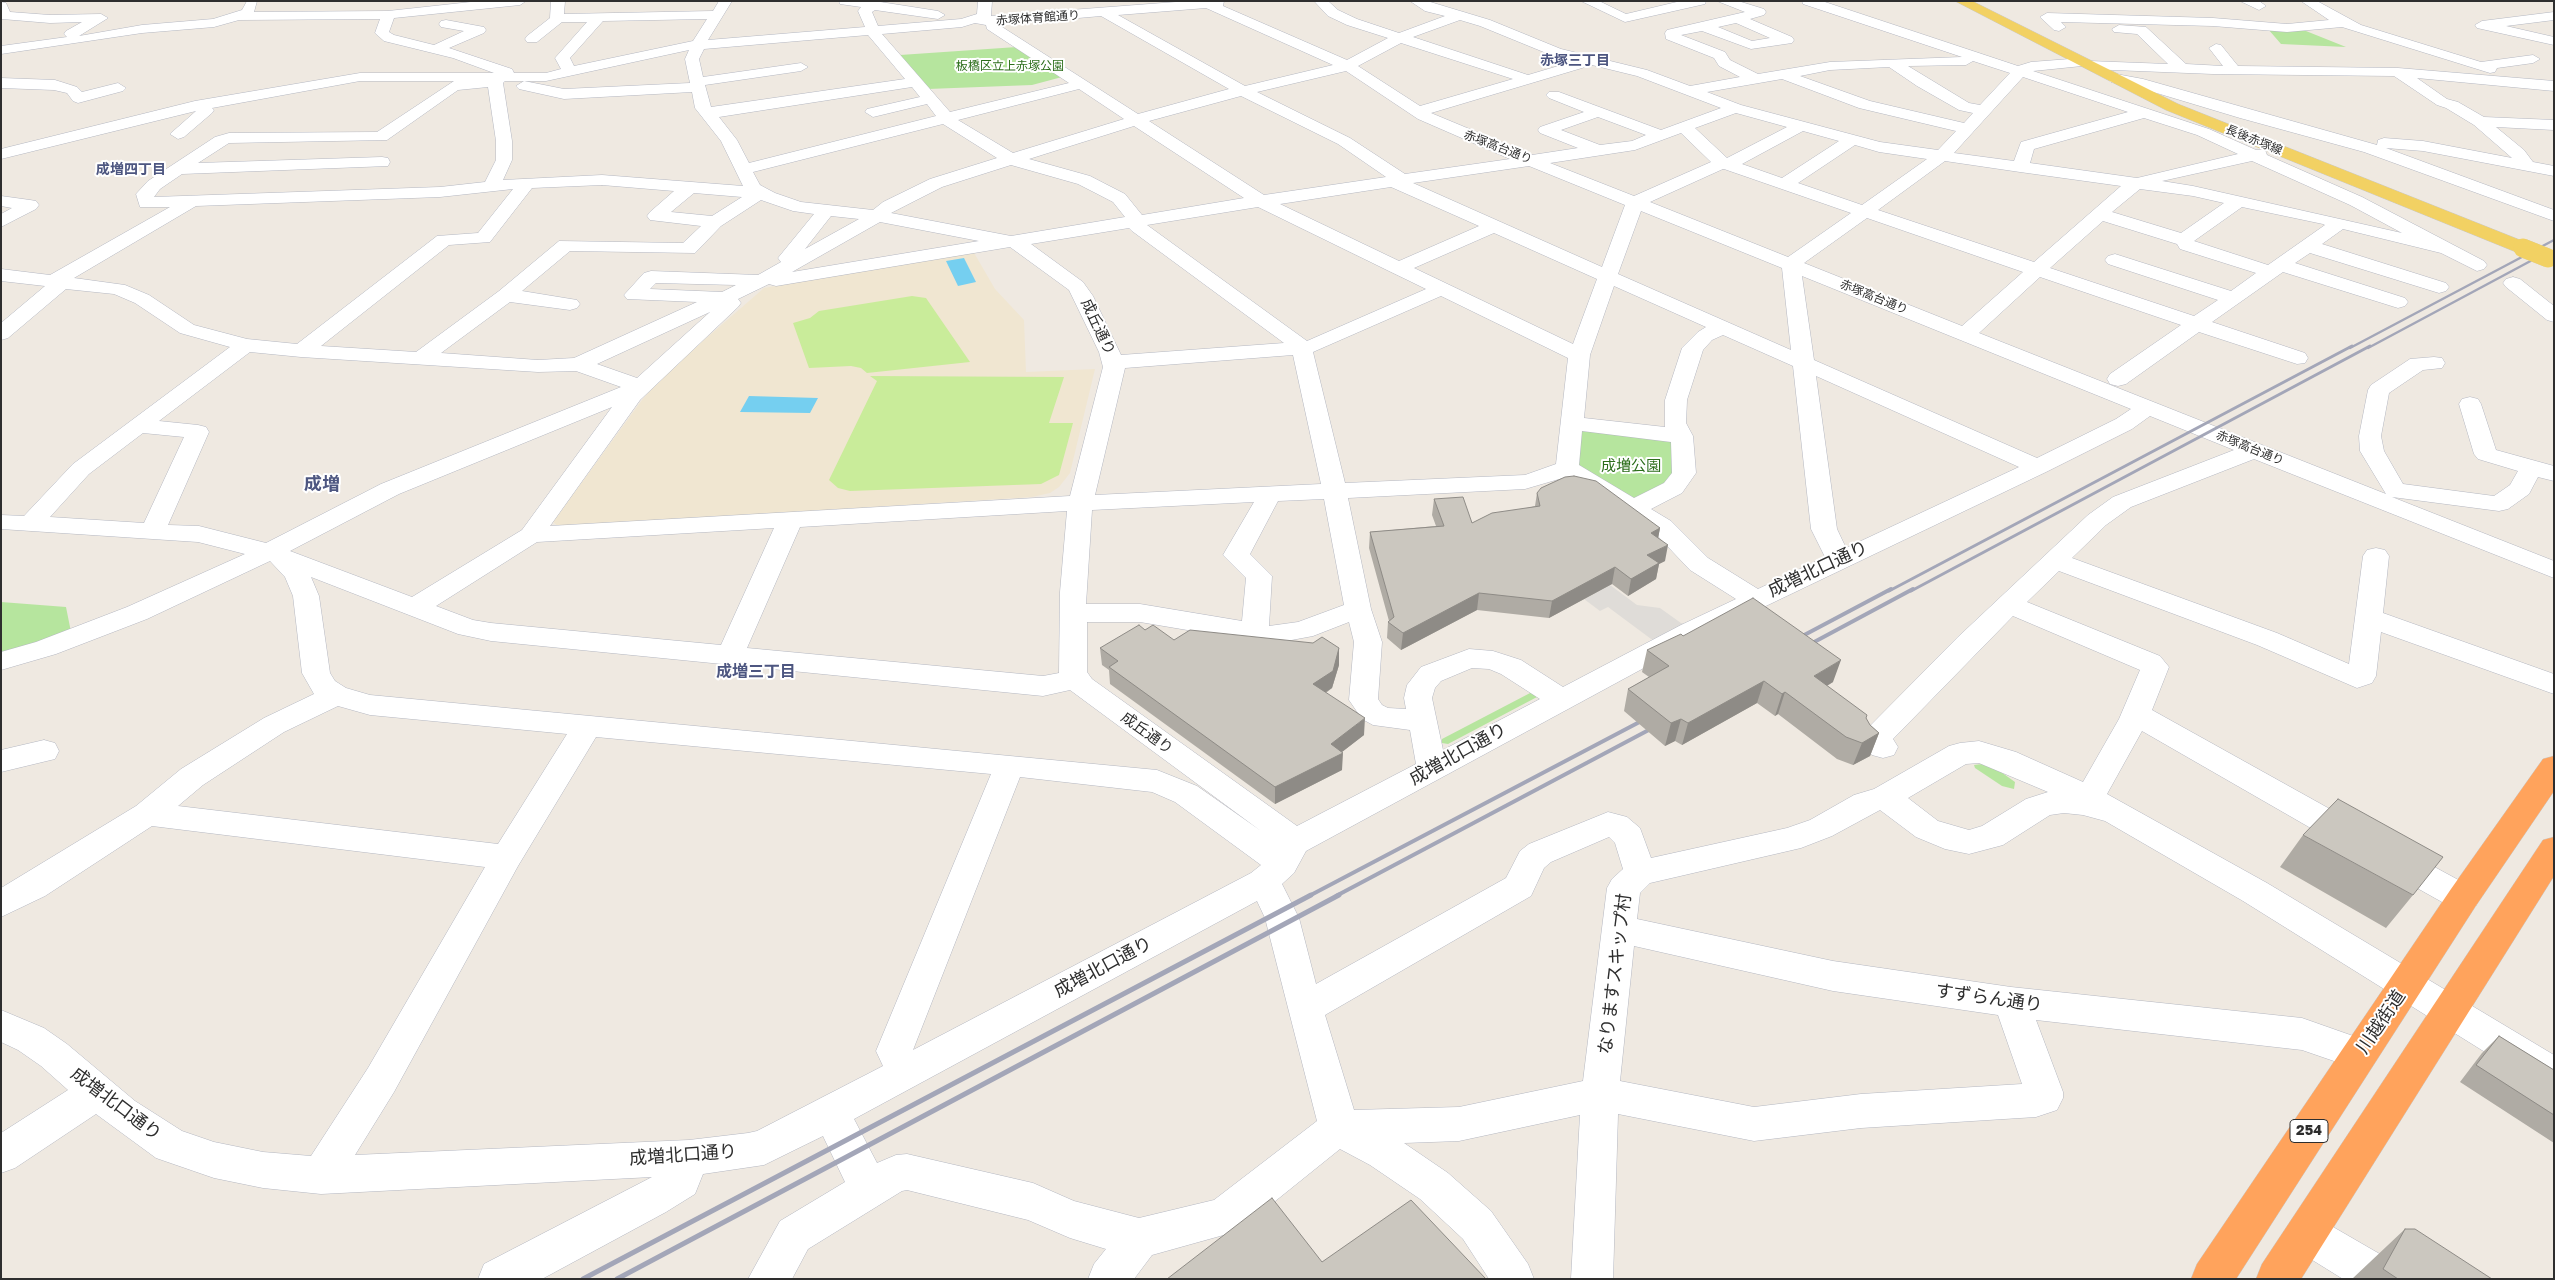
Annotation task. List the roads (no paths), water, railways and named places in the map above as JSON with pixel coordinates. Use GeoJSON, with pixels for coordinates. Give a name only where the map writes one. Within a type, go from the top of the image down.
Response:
{"type":"FeatureCollection","features":[{"type":"Feature","properties":{"kind":"highway","name":"川越街道"},"geometry":{"type":"LineString","coordinates":[[2212,1279],[2463,898],[2554,766]]}},
{"type":"Feature","properties":{"kind":"highway"},"geometry":{"type":"LineString","coordinates":[[2277,1279],[2448,1010],[2554,848]]}},
{"type":"Feature","properties":{"kind":"main road","name":"長後赤塚線"},"geometry":{"type":"LineString","coordinates":[[1961,1],[2079,64],[2116,79],[2161,102],[2551,260]]}},
{"type":"Feature","properties":{"kind":"street"},"geometry":{"type":"LineString","coordinates":[[243,1],[253,2]]}},
{"type":"Feature","properties":{"kind":"street"},"geometry":{"type":"LineString","coordinates":[[319,14],[334,1]]}},
{"type":"Feature","properties":{"kind":"street"},"geometry":{"type":"LineString","coordinates":[[240,16],[388,15],[520,1]]}},
{"type":"Feature","properties":{"kind":"street"},"geometry":{"type":"LineString","coordinates":[[558,1],[557,18],[559,18]]}},
{"type":"Feature","properties":{"kind":"street"},"geometry":{"type":"LineString","coordinates":[[176,169],[221,140],[229,138],[381,137],[454,86],[546,77],[624,53],[633,60],[698,45],[948,25],[973,20],[986,14],[985,1]]}},
{"type":"Feature","properties":{"kind":"street","name":"赤塚体育館通り"},"geometry":{"type":"LineString","coordinates":[[851,2],[973,20],[994,21],[1101,7],[1232,1]]}},
{"type":"Feature","properties":{"kind":"street"},"geometry":{"type":"LineString","coordinates":[[1320,1],[1341,18],[1527,79]]}},
{"type":"Feature","properties":{"kind":"street"},"geometry":{"type":"LineString","coordinates":[[1416,1],[1430,8],[1485,23],[1556,52],[1642,73],[1735,108],[1882,148],[2194,191],[2340,223],[2446,249]]}},
{"type":"Feature","properties":{"kind":"street"},"geometry":{"type":"LineString","coordinates":[[1430,8],[1444,1]]}},
{"type":"Feature","properties":{"kind":"street"},"geometry":{"type":"LineString","coordinates":[[1587,1],[1625,18],[1697,2]]}},
{"type":"Feature","properties":{"kind":"street"},"geometry":{"type":"LineString","coordinates":[[1723,1],[1759,12],[1737,19],[1672,33],[1671,36],[1720,55],[1724,63],[1756,79]]}},
{"type":"Feature","properties":{"kind":"street"},"geometry":{"type":"LineString","coordinates":[[1808,1],[2192,128],[2356,201],[2477,265]]}},
{"type":"Feature","properties":{"kind":"street"},"geometry":{"type":"LineString","coordinates":[[2307,1],[2344,23],[2552,86]]}},
{"type":"Feature","properties":{"kind":"street"},"geometry":{"type":"LineString","coordinates":[[2,43],[53,44],[142,29],[214,23],[247,13],[248,6],[253,2]]}},
{"type":"Feature","properties":{"kind":"street"},"geometry":{"type":"LineString","coordinates":[[26,3],[1,6],[4,15],[7,16],[50,19],[101,18],[53,44]]}},
{"type":"Feature","properties":{"kind":"street","name":"赤塚高台通り"},"geometry":{"type":"LineString","coordinates":[[1203,3],[1348,66],[1418,112],[1456,131],[1966,334],[2146,408],[2255,450],[2389,495],[2554,570]]}},
{"type":"Feature","properties":{"kind":"street"},"geometry":{"type":"LineString","coordinates":[[2,43],[67,10],[60,5]]}},
{"type":"Feature","properties":{"kind":"street"},"geometry":{"type":"LineString","coordinates":[[873,5],[865,11],[874,31],[946,118],[1010,159],[1084,180],[1119,198],[1138,228],[1302,348],[1335,492],[1358,609],[1368,642],[1362,696],[1364,704],[1372,712],[1383,718],[1422,720]]}},
{"type":"Feature","properties":{"kind":"street"},"geometry":{"type":"LineString","coordinates":[[1101,7],[1243,91],[1344,141],[1399,182],[2038,467]]}},
{"type":"Feature","properties":{"kind":"street"},"geometry":{"type":"LineString","coordinates":[[388,15],[382,34],[389,38],[436,49],[507,72],[496,81]]}},
{"type":"Feature","properties":{"kind":"street"},"geometry":{"type":"LineString","coordinates":[[532,39],[559,18],[718,15]]}},
{"type":"Feature","properties":{"kind":"street"},"geometry":{"type":"LineString","coordinates":[[684,30],[718,15]]}},
{"type":"Feature","properties":{"kind":"street"},"geometry":{"type":"LineString","coordinates":[[423,357],[506,295],[566,245],[688,249],[715,222],[760,193],[748,182],[744,169],[729,140],[703,108],[697,85],[692,60],[698,45],[718,15]]}},
{"type":"Feature","properties":{"kind":"street"},"geometry":{"type":"LineString","coordinates":[[1,275],[118,290],[132,294],[187,329],[246,345],[301,351],[423,357],[538,366],[578,364],[759,282],[877,216],[889,206],[936,183],[1135,119],[1348,66],[1401,37],[1460,16]]}},
{"type":"Feature","properties":{"kind":"street"},"geometry":{"type":"LineString","coordinates":[[2554,16],[2482,25],[2554,41]]}},
{"type":"Feature","properties":{"kind":"street"},"geometry":{"type":"LineString","coordinates":[[641,17],[641,20],[658,29],[658,31]]}},
{"type":"Feature","properties":{"kind":"street"},"geometry":{"type":"LineString","coordinates":[[2058,27],[2047,17],[2240,24],[2287,28],[2344,23]]}},
{"type":"Feature","properties":{"kind":"street"},"geometry":{"type":"LineString","coordinates":[[570,71],[562,58],[598,18]]}},
{"type":"Feature","properties":{"kind":"street"},"geometry":{"type":"LineString","coordinates":[[1703,26],[1751,45],[1787,40],[1737,19]]}},
{"type":"Feature","properties":{"kind":"street"},"geometry":{"type":"LineString","coordinates":[[994,21],[992,26],[1262,202],[1578,356]]}},
{"type":"Feature","properties":{"kind":"street"},"geometry":{"type":"LineString","coordinates":[[436,49],[480,30],[446,24]]}},
{"type":"Feature","properties":{"kind":"street"},"geometry":{"type":"LineString","coordinates":[[2240,24],[2256,42]]}},
{"type":"Feature","properties":{"kind":"street"},"geometry":{"type":"LineString","coordinates":[[2014,28],[2058,27],[2141,30],[2182,69]]}},
{"type":"Feature","properties":{"kind":"street"},"geometry":{"type":"LineString","coordinates":[[1914,36],[1998,48]]}},
{"type":"Feature","properties":{"kind":"street"},"geometry":{"type":"LineString","coordinates":[[786,38],[816,98]]}},
{"type":"Feature","properties":{"kind":"street"},"geometry":{"type":"LineString","coordinates":[[2216,48],[2234,70]]}},
{"type":"Feature","properties":{"kind":"street"},"geometry":{"type":"LineString","coordinates":[[2025,53],[2079,64]]}},
{"type":"Feature","properties":{"kind":"street"},"geometry":{"type":"LineString","coordinates":[[2265,56],[2283,70]]}},
{"type":"Feature","properties":{"kind":"street"},"geometry":{"type":"LineString","coordinates":[[2481,66],[2533,59]]}},
{"type":"Feature","properties":{"kind":"street"},"geometry":{"type":"LineString","coordinates":[[1418,112],[1592,60]]}},
{"type":"Feature","properties":{"kind":"street"},"geometry":{"type":"LineString","coordinates":[[1690,90],[1830,66],[1892,62],[1993,63]]}},
{"type":"Feature","properties":{"kind":"street"},"geometry":{"type":"LineString","coordinates":[[1892,62],[1922,83],[1965,107],[1982,110]]}},
{"type":"Feature","properties":{"kind":"street"},"geometry":{"type":"LineString","coordinates":[[1840,559],[1824,529],[1791,264],[1942,156],[1982,110],[2019,72],[2027,67],[2079,64],[2182,69],[2398,72],[2552,86]]}},
{"type":"Feature","properties":{"kind":"street"},"geometry":{"type":"LineString","coordinates":[[1,154],[241,97],[360,77],[428,77],[496,81],[564,94],[697,85],[801,67]]}},
{"type":"Feature","properties":{"kind":"street"},"geometry":{"type":"LineString","coordinates":[[2398,72],[2442,102],[2452,105],[2480,122],[2523,159],[2554,154]]}},
{"type":"Feature","properties":{"kind":"street"},"geometry":{"type":"LineString","coordinates":[[1784,74],[1865,105],[1966,128]]}},
{"type":"Feature","properties":{"kind":"street"},"geometry":{"type":"LineString","coordinates":[[178,134],[201,108],[299,102],[349,88],[428,77]]}},
{"type":"Feature","properties":{"kind":"street"},"geometry":{"type":"LineString","coordinates":[[2116,79],[2143,84],[2396,157],[2554,216]]}},
{"type":"Feature","properties":{"kind":"street"},"geometry":{"type":"LineString","coordinates":[[491,187],[504,160],[504,141],[496,81]]}},
{"type":"Feature","properties":{"kind":"street"},"geometry":{"type":"LineString","coordinates":[[707,114],[916,82]]}},
{"type":"Feature","properties":{"kind":"street"},"geometry":{"type":"LineString","coordinates":[[1,83],[55,85],[72,90],[78,98],[118,88]]}},
{"type":"Feature","properties":{"kind":"street"},"geometry":{"type":"LineString","coordinates":[[2515,83],[2554,102]]}},
{"type":"Feature","properties":{"kind":"street"},"geometry":{"type":"LineString","coordinates":[[744,169],[1081,84]]}},
{"type":"Feature","properties":{"kind":"street"},"geometry":{"type":"LineString","coordinates":[[106,148],[122,124],[120,110],[236,88],[241,97]]}},
{"type":"Feature","properties":{"kind":"street"},"geometry":{"type":"LineString","coordinates":[[1554,95],[1662,136]]}},
{"type":"Feature","properties":{"kind":"street"},"geometry":{"type":"LineString","coordinates":[[873,112],[930,99]]}},
{"type":"Feature","properties":{"kind":"street"},"geometry":{"type":"LineString","coordinates":[[725,298],[634,295],[651,277],[759,282],[1135,221],[1638,145],[1735,108]]}},
{"type":"Feature","properties":{"kind":"street"},"geometry":{"type":"LineString","coordinates":[[1598,112],[1546,130],[1598,151]]}},
{"type":"Feature","properties":{"kind":"street"},"geometry":{"type":"LineString","coordinates":[[2020,167],[2027,146],[2143,113]]}},
{"type":"Feature","properties":{"kind":"street"},"geometry":{"type":"LineString","coordinates":[[2480,122],[2554,125]]}},
{"type":"Feature","properties":{"kind":"street"},"geometry":{"type":"LineString","coordinates":[[2192,128],[2216,125]]}},
{"type":"Feature","properties":{"kind":"street"},"geometry":{"type":"LineString","coordinates":[[1568,468],[1578,356],[1635,202],[1724,164],[1802,126]]}},
{"type":"Feature","properties":{"kind":"street"},"geometry":{"type":"LineString","coordinates":[[1684,127],[1724,164],[2297,358]]}},
{"type":"Feature","properties":{"kind":"street"},"geometry":{"type":"LineString","coordinates":[[372,194],[384,180],[385,170],[378,150],[381,137]]}},
{"type":"Feature","properties":{"kind":"street"},"geometry":{"type":"LineString","coordinates":[[1784,184],[1852,140]]}},
{"type":"Feature","properties":{"kind":"street"},"geometry":{"type":"LineString","coordinates":[[2347,142],[2410,144],[2523,159],[2554,171]]}},
{"type":"Feature","properties":{"kind":"street"},"geometry":{"type":"LineString","coordinates":[[1966,334],[2137,183],[2278,149]]}},
{"type":"Feature","properties":{"kind":"street"},"geometry":{"type":"LineString","coordinates":[[176,169],[382,162]]}},
{"type":"Feature","properties":{"kind":"street","name":"成丘通り"},"geometry":{"type":"LineString","coordinates":[[176,169],[145,194],[146,203],[190,203],[440,192],[527,183],[602,180],[760,193],[799,207],[877,216],[1014,242],[1021,245],[1080,291],[1114,362],[1081,503],[1073,592],[1073,672],[1076,679],[1289,837],[1279,863]]}},
{"type":"Feature","properties":{"kind":"street"},"geometry":{"type":"LineString","coordinates":[[301,351],[444,240],[484,238],[527,183]]}},
{"type":"Feature","properties":{"kind":"street"},"geometry":{"type":"LineString","coordinates":[[690,188],[656,216],[715,222]]}},
{"type":"Feature","properties":{"kind":"street"},"geometry":{"type":"LineString","coordinates":[[1,201],[30,205],[1,222]]}},
{"type":"Feature","properties":{"kind":"street"},"geometry":{"type":"LineString","coordinates":[[2184,240],[2239,201]]}},
{"type":"Feature","properties":{"kind":"street"},"geometry":{"type":"LineString","coordinates":[[1,334],[58,282],[190,203]]}},
{"type":"Feature","properties":{"kind":"street"},"geometry":{"type":"LineString","coordinates":[[792,264],[788,258],[826,211]]}},
{"type":"Feature","properties":{"kind":"street"},"geometry":{"type":"LineString","coordinates":[[2100,214],[2184,240],[2188,245],[2398,302]]}},
{"type":"Feature","properties":{"kind":"street"},"geometry":{"type":"LineString","coordinates":[[2118,379],[2340,223]]}},
{"type":"Feature","properties":{"kind":"street"},"geometry":{"type":"LineString","coordinates":[[1398,268],[1494,226]]}},
{"type":"Feature","properties":{"kind":"street"},"geometry":{"type":"LineString","coordinates":[[2307,246],[2439,287]]}},
{"type":"Feature","properties":{"kind":"street"},"geometry":{"type":"LineString","coordinates":[[2115,260],[2234,298]]}},
{"type":"Feature","properties":{"kind":"street"},"geometry":{"type":"LineString","coordinates":[[415,607],[531,535],[605,430],[640,387],[738,296],[759,282]]}},
{"type":"Feature","properties":{"kind":"street"},"geometry":{"type":"LineString","coordinates":[[2554,294],[2516,285],[2554,316]]}},
{"type":"Feature","properties":{"kind":"street"},"geometry":{"type":"LineString","coordinates":[[1114,362],[1302,348],[1314,345],[1441,289]]}},
{"type":"Feature","properties":{"kind":"street"},"geometry":{"type":"LineString","coordinates":[[506,295],[570,304]]}},
{"type":"Feature","properties":{"kind":"street"},"geometry":{"type":"LineString","coordinates":[[1632,508],[1673,488],[1680,481],[1684,473],[1682,436],[1675,423],[1676,400],[1690,354],[1698,342],[1722,327]]}},
{"type":"Feature","properties":{"kind":"street"},"geometry":{"type":"LineString","coordinates":[[30,524],[81,470],[246,345]]}},
{"type":"Feature","properties":{"kind":"street"},"geometry":{"type":"LineString","coordinates":[[2434,363],[2418,364],[2378,390],[2370,436],[2372,451],[2389,495],[2499,504],[2520,489],[2531,468]]}},
{"type":"Feature","properties":{"kind":"street"},"geometry":{"type":"LineString","coordinates":[[578,364],[640,387]]}},
{"type":"Feature","properties":{"kind":"street"},"geometry":{"type":"LineString","coordinates":[[1,661],[46,648],[137,613],[276,555],[390,489],[640,387]]}},
{"type":"Feature","properties":{"kind":"street"},"geometry":{"type":"LineString","coordinates":[[2470,404],[2486,454],[2554,474]]}},
{"type":"Feature","properties":{"kind":"street","name":"成増北口通り"},"geometry":{"type":"LineString","coordinates":[[1,1025],[31,1039],[54,1055],[122,1114],[170,1145],[214,1160],[240,1166],[297,1174],[321,1175],[620,1159],[689,1158],[748,1151],[764,1147],[905,1072],[1279,863],[1432,768],[1558,699],[1755,599],[2038,467],[2124,424],[2146,408]]}},
{"type":"Feature","properties":{"kind":"street"},"geometry":{"type":"LineString","coordinates":[[1572,423],[1682,436]]}},
{"type":"Feature","properties":{"kind":"street"},"geometry":{"type":"LineString","coordinates":[[139,426],[198,432],[152,532]]}},
{"type":"Feature","properties":{"kind":"street"},"geometry":{"type":"LineString","coordinates":[[1883,747],[1874,740],[1968,643],[2097,520],[2122,502],[2255,450]]}},
{"type":"Feature","properties":{"kind":"street"},"geometry":{"type":"LineString","coordinates":[[531,535],[1081,503],[1525,482],[1547,477],[1568,468]]}},
{"type":"Feature","properties":{"kind":"street"},"geometry":{"type":"LineString","coordinates":[[1568,468],[1666,530],[1684,551],[1699,564],[1755,599]]}},
{"type":"Feature","properties":{"kind":"street"},"geometry":{"type":"LineString","coordinates":[[1255,634],[1259,576],[1255,570],[1236,555],[1266,503],[1267,494]]}},
{"type":"Feature","properties":{"kind":"street"},"geometry":{"type":"LineString","coordinates":[[730,655],[791,519]]}},
{"type":"Feature","properties":{"kind":"street"},"geometry":{"type":"LineString","coordinates":[[1,522],[200,534],[276,555],[468,628],[491,632],[1043,686],[1076,679]]}},
{"type":"Feature","properties":{"kind":"street"},"geometry":{"type":"LineString","coordinates":[[276,555],[297,575],[306,596],[316,673],[325,688],[336,695],[370,705],[1010,764],[1157,782],[1186,794],[1279,863],[1280,912],[1304,1008],[1335,1110],[1337,1128]]}},
{"type":"Feature","properties":{"kind":"street"},"geometry":{"type":"LineString","coordinates":[[2054,560],[2187,611],[2268,639],[2357,678],[2362,676],[2376,556]]}},
{"type":"Feature","properties":{"kind":"street"},"geometry":{"type":"LineString","coordinates":[[2009,604],[2154,665],[2155,668],[2136,714],[2094,804]]}},
{"type":"Feature","properties":{"kind":"street"},"geometry":{"type":"LineString","coordinates":[[1074,613],[1140,613],[1255,634],[1270,635],[1303,630],[1358,609]]}},
{"type":"Feature","properties":{"kind":"street"},"geometry":{"type":"LineString","coordinates":[[2370,618],[2554,684]]}},
{"type":"Feature","properties":{"kind":"street"},"geometry":{"type":"LineString","coordinates":[[1432,768],[1418,698],[1421,685],[1432,674],[1469,658],[1492,660],[1511,667],[1546,688],[1558,699]]}},
{"type":"Feature","properties":{"kind":"street"},"geometry":{"type":"LineString","coordinates":[[1,904],[33,887],[147,814],[192,777],[274,725],[336,695]]}},
{"type":"Feature","properties":{"kind":"street"},"geometry":{"type":"LineString","coordinates":[[2136,714],[2463,898]]}},
{"type":"Feature","properties":{"kind":"street"},"geometry":{"type":"LineString","coordinates":[[321,1175],[381,1080],[507,857],[588,726]]}},
{"type":"Feature","properties":{"kind":"street"},"geometry":{"type":"LineString","coordinates":[[1,762],[44,750]]}},
{"type":"Feature","properties":{"kind":"street"},"geometry":{"type":"LineString","coordinates":[[1304,1008],[1519,887],[1531,860],[1540,853],[1608,824],[1616,825],[1629,837],[1640,873],[1790,839],[1821,828],[1865,803],[1885,797],[1960,754],[1979,752],[2005,760],[2094,804],[2254,892],[2554,1075]]}},
{"type":"Feature","properties":{"kind":"street"},"geometry":{"type":"LineString","coordinates":[[2005,760],[2023,775],[2033,788],[2037,807]]}},
{"type":"Feature","properties":{"kind":"street"},"geometry":{"type":"LineString","coordinates":[[905,1072],[894,1051],[1010,764]]}},
{"type":"Feature","properties":{"kind":"street"},"geometry":{"type":"LineString","coordinates":[[1885,797],[1927,829],[1945,837],[1969,842],[1992,836],[2037,807],[2064,801],[2094,804]]}},
{"type":"Feature","properties":{"kind":"street"},"geometry":{"type":"LineString","coordinates":[[147,814],[507,857]]}},
{"type":"Feature","properties":{"kind":"street","name":"なりますスキップ村"},"geometry":{"type":"LineString","coordinates":[[1592,1279],[1600,1094],[1619,929],[1624,888],[1640,873]]}},
{"type":"Feature","properties":{"kind":"street","name":"すずらん通り"},"geometry":{"type":"LineString","coordinates":[[1619,929],[1833,976],[2011,1002],[2302,1034],[2360,1054]]}},
{"type":"Feature","properties":{"kind":"street"},"geometry":{"type":"LineString","coordinates":[[769,1279],[794,1235],[896,1173],[907,1172],[1033,1202],[1070,1219],[1138,1238],[1224,1217],[1337,1128],[1459,1124],[1600,1094],[1754,1124],[1861,1111],[2044,1098],[2044,1092],[2011,1002]]}},
{"type":"Feature","properties":{"kind":"street"},"geometry":{"type":"LineString","coordinates":[[1,1155],[96,1093]]}},
{"type":"Feature","properties":{"kind":"street"},"geometry":{"type":"LineString","coordinates":[[832,1112],[869,1189]]}},
{"type":"Feature","properties":{"kind":"street"},"geometry":{"type":"LineString","coordinates":[[1337,1128],[1384,1152],[1434,1186],[1477,1225],[1513,1279]]}},
{"type":"Feature","properties":{"kind":"street"},"geometry":{"type":"LineString","coordinates":[[499,1279],[652,1200],[681,1181],[689,1158]]}},
{"type":"Feature","properties":{"kind":"street"},"geometry":{"type":"LineString","coordinates":[[2306,1234],[2382,1279]]}},
{"type":"Feature","properties":{"kind":"street"},"geometry":{"type":"LineString","coordinates":[[1109,1279],[1138,1238]]}},
{"type":"Feature","properties":{"kind":"water"},"geometry":{"type":"Polygon","coordinates":[[[964,258],[976,282],[958,286],[946,261],[964,258]]]}},
{"type":"Feature","properties":{"kind":"water"},"geometry":{"type":"Polygon","coordinates":[[[749,396],[818,398],[810,413],[740,412],[749,396]]]}},
{"type":"Feature","properties":{"kind":"railway"},"geometry":{"type":"LineString","coordinates":[[2350,348],[2554,240]]}},
{"type":"Feature","properties":{"kind":"railway"},"geometry":{"type":"LineString","coordinates":[[2368,348],[2538,257]]}},
{"type":"Feature","properties":{"kind":"railway"},"geometry":{"type":"LineString","coordinates":[[1889,591],[2352,346]]}},
{"type":"Feature","properties":{"kind":"railway"},"geometry":{"type":"LineString","coordinates":[[1911,591],[2370,346]]}},
{"type":"Feature","properties":{"kind":"railway"},"geometry":{"type":"LineString","coordinates":[[1793,641],[1891,589]]}},
{"type":"Feature","properties":{"kind":"railway"},"geometry":{"type":"LineString","coordinates":[[1803,648],[1913,589]]}},
{"type":"Feature","properties":{"kind":"railway"},"geometry":{"type":"LineString","coordinates":[[1309,896],[1649,717]]}},
{"type":"Feature","properties":{"kind":"railway"},"geometry":{"type":"LineString","coordinates":[[1336,896],[1660,724]]}},
{"type":"Feature","properties":{"kind":"railway"},"geometry":{"type":"LineString","coordinates":[[583,1279],[1311,895]]}},
{"type":"Feature","properties":{"kind":"railway"},"geometry":{"type":"LineString","coordinates":[[617,1279],[1339,895]]}},
{"type":"Feature","properties":{"kind":"district","name":"赤塚三丁目"},"geometry":{"type":"Point","coordinates":[1575,61]}},
{"type":"Feature","properties":{"kind":"district","name":"成増四丁目"},"geometry":{"type":"Point","coordinates":[131,170]}},
{"type":"Feature","properties":{"kind":"district","name":"成増"},"geometry":{"type":"Point","coordinates":[322,484]}},
{"type":"Feature","properties":{"kind":"district","name":"成増三丁目"},"geometry":{"type":"Point","coordinates":[756,672]}},
{"type":"Feature","properties":{"kind":"park label","name":"板橋区立上赤塚公園"},"geometry":{"type":"Point","coordinates":[1010,66]}},
{"type":"Feature","properties":{"kind":"park label","name":"成増公園"},"geometry":{"type":"Point","coordinates":[1631,466]}}]}
